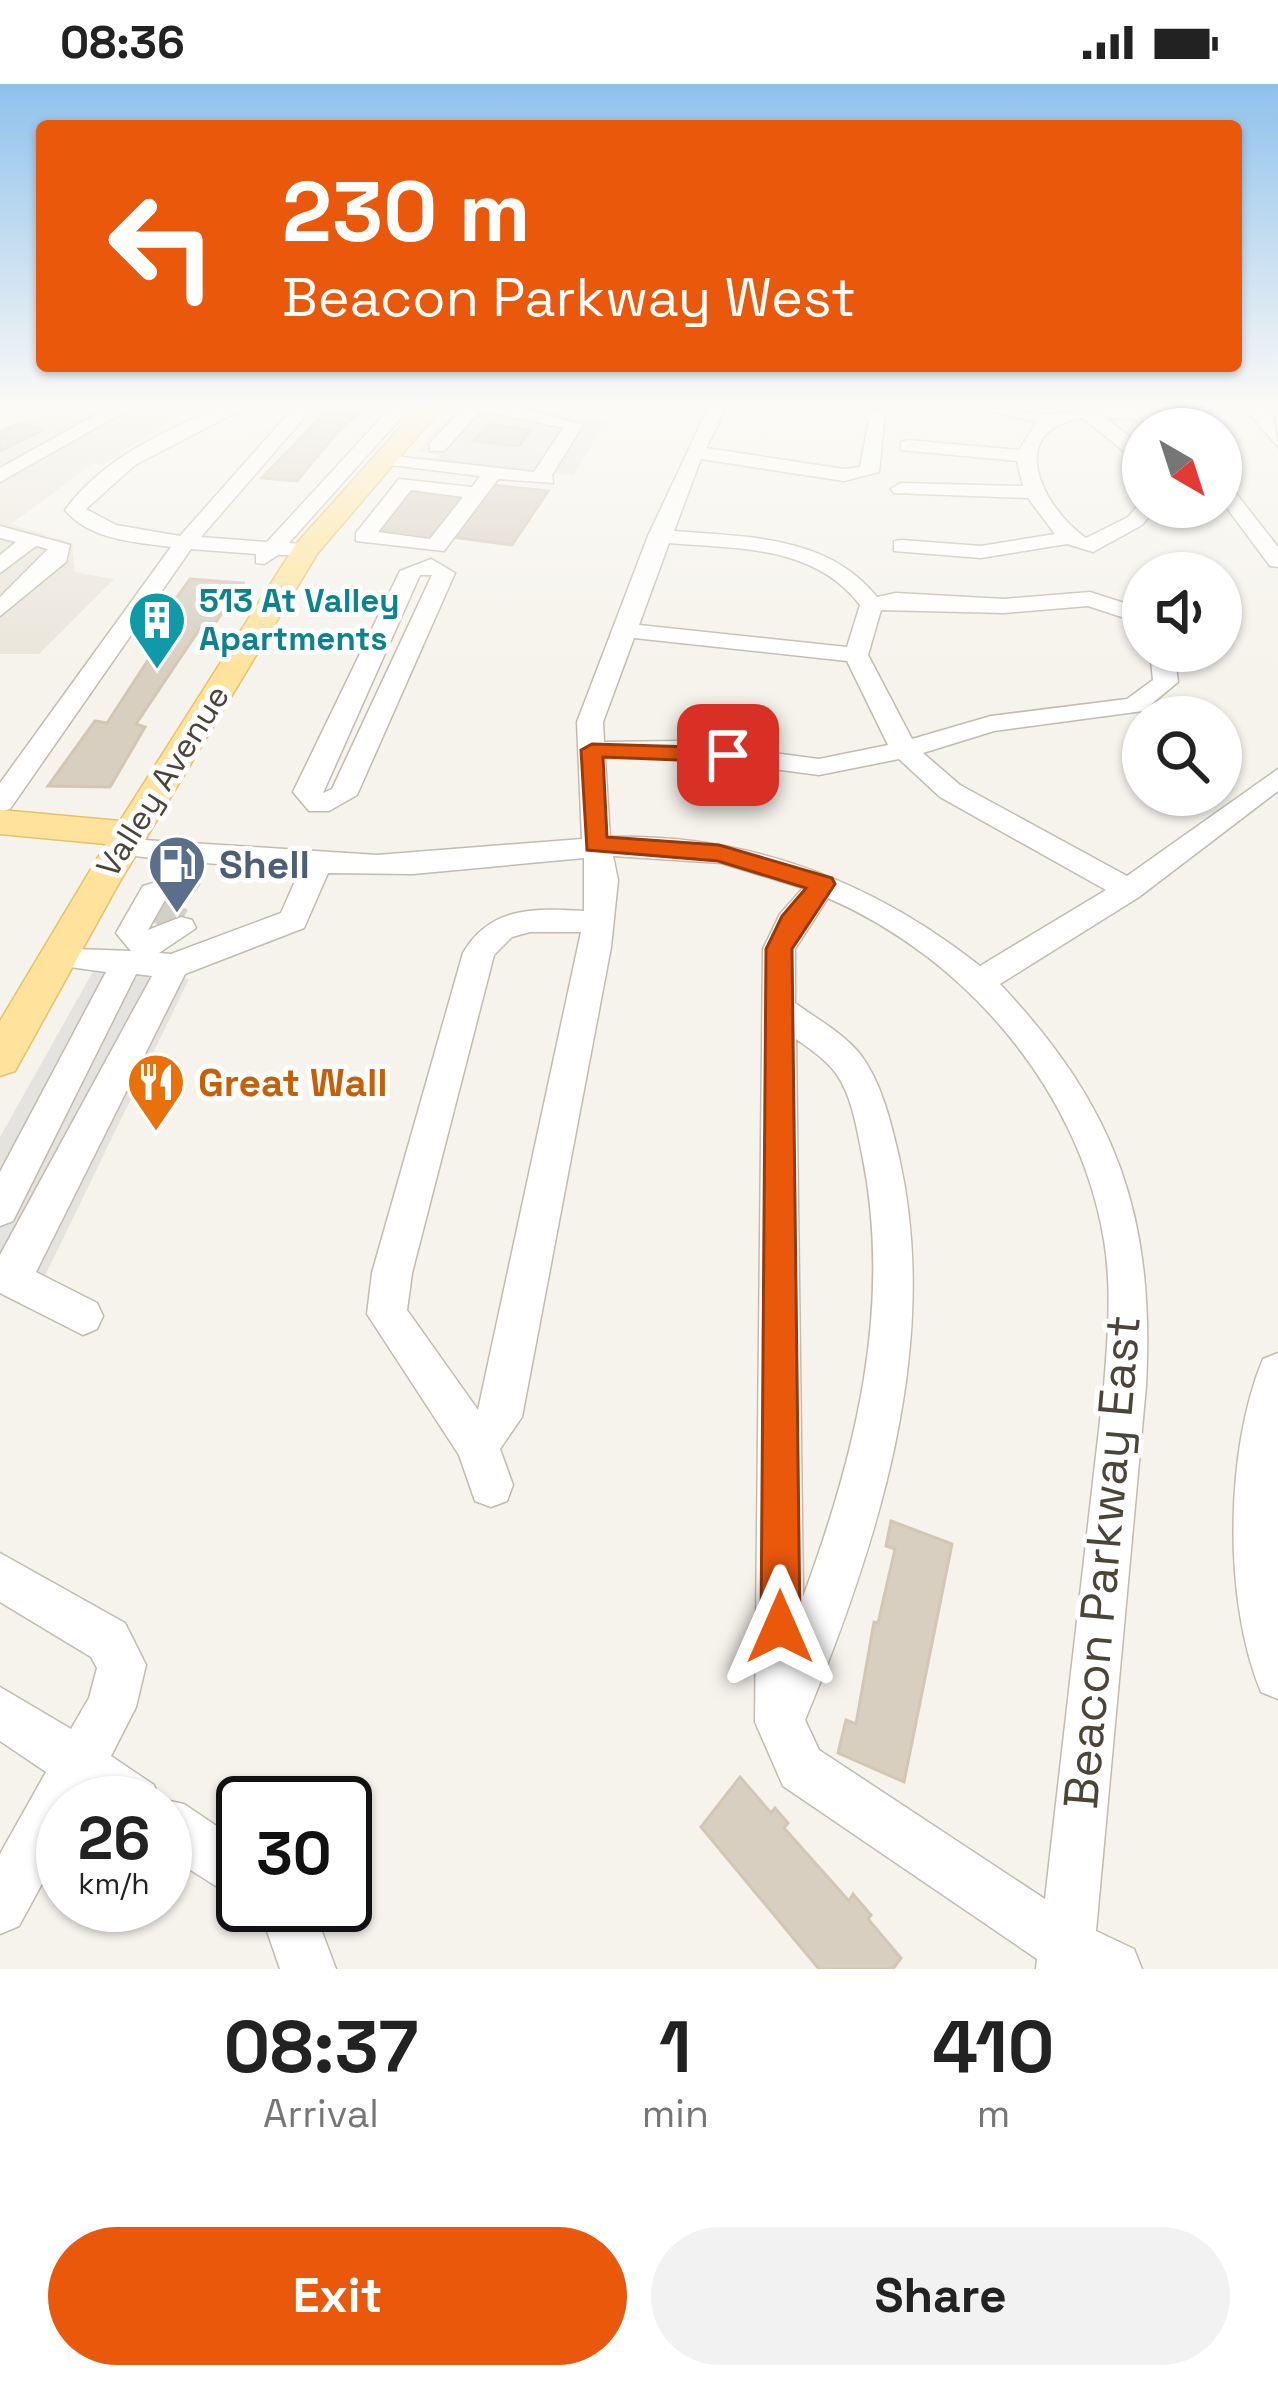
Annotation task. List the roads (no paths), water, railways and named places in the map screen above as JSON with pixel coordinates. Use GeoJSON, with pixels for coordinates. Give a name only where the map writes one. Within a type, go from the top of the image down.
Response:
{"type":"FeatureCollection","features":[{"type":"Feature","properties":{"kind":"main road","name":"Valley Avenue"},"geometry":{"type":"LineString","coordinates":[[0,1059],[123,846],[306,550],[355,492]]}},
{"type":"Feature","properties":{"kind":"main road"},"geometry":{"type":"LineString","coordinates":[[0,822],[123,846]]}},
{"type":"Feature","properties":{"kind":"main road"},"geometry":{"type":"LineString","coordinates":[[0,849],[123,846]]}},
{"type":"Feature","properties":{"kind":"street"},"geometry":{"type":"LineString","coordinates":[[87,492],[75,510],[91,527],[260,562],[325,492]]}},
{"type":"Feature","properties":{"kind":"street"},"geometry":{"type":"LineString","coordinates":[[0,803],[229,492]]}},
{"type":"Feature","properties":{"kind":"street"},"geometry":{"type":"LineString","coordinates":[[400,492],[363,537],[436,546],[475,493],[467,492]]}},
{"type":"Feature","properties":{"kind":"street"},"geometry":{"type":"LineString","coordinates":[[476,1443],[501,1417],[604,880],[596,844],[590,722],[677,492]]}},
{"type":"Feature","properties":{"kind":"street"},"geometry":{"type":"LineString","coordinates":[[1039,492],[1068,538],[1085,547],[1122,528]]}},
{"type":"Feature","properties":{"kind":"street"},"geometry":{"type":"LineString","coordinates":[[1242,514],[1278,561]]}},
{"type":"Feature","properties":{"kind":"street"},"geometry":{"type":"LineString","coordinates":[[0,532],[59,545],[58,557],[0,609]]}},
{"type":"Feature","properties":{"kind":"street"},"geometry":{"type":"LineString","coordinates":[[659,536],[804,554],[857,580],[871,605]]}},
{"type":"Feature","properties":{"kind":"street"},"geometry":{"type":"LineString","coordinates":[[902,546],[981,552],[1068,538]]}},
{"type":"Feature","properties":{"kind":"street"},"geometry":{"type":"LineString","coordinates":[[0,566],[30,541]]}},
{"type":"Feature","properties":{"kind":"street"},"geometry":{"type":"LineString","coordinates":[[273,549],[306,550]]}},
{"type":"Feature","properties":{"kind":"street"},"geometry":{"type":"LineString","coordinates":[[431,566],[443,573],[343,795],[319,805],[307,792],[412,571],[431,566]]}},
{"type":"Feature","properties":{"kind":"street"},"geometry":{"type":"LineString","coordinates":[[1122,610],[1090,599],[1004,606],[896,599],[871,605],[862,619],[856,655],[904,750],[970,804],[1129,890]]}},
{"type":"Feature","properties":{"kind":"street"},"geometry":{"type":"LineString","coordinates":[[625,630],[856,655]]}},
{"type":"Feature","properties":{"kind":"street"},"geometry":{"type":"LineString","coordinates":[[592,750],[682,749],[819,767],[904,750],[991,724],[1134,706],[1166,682],[1165,672]]}},
{"type":"Feature","properties":{"kind":"street"},"geometry":{"type":"LineString","coordinates":[[980,980],[1129,890],[1278,778]]}},
{"type":"Feature","properties":{"kind":"street"},"geometry":{"type":"LineString","coordinates":[[58,956],[163,931],[292,920],[319,805]]}},
{"type":"Feature","properties":{"kind":"street","name":"Beacon Parkway East"},"geometry":{"type":"LineString","coordinates":[[123,846],[410,865],[596,844],[719,853],[823,884],[909,927],[980,980],[1068,1085],[1102,1162],[1124,1240],[1126,1375],[1082,1961]]}},
{"type":"Feature","properties":{"kind":"street"},"geometry":{"type":"LineString","coordinates":[[83,1316],[6,1276],[202,851]]}},
{"type":"Feature","properties":{"kind":"street"},"geometry":{"type":"LineString","coordinates":[[823,884],[791,922],[779,949],[780,1722],[801,1768],[1082,1961]]}},
{"type":"Feature","properties":{"kind":"street"},"geometry":{"type":"LineString","coordinates":[[491,1485],[476,1443],[387,1315],[392,1274],[479,953],[490,931],[509,922],[597,922]]}},
{"type":"Feature","properties":{"kind":"street"},"geometry":{"type":"LineString","coordinates":[[0,1209],[163,931]]}},
{"type":"Feature","properties":{"kind":"street"},"geometry":{"type":"LineString","coordinates":[[779,1008],[846,1061],[867,1106],[891,1183],[895,1322],[851,1539],[780,1722]]}},
{"type":"Feature","properties":{"kind":"street"},"geometry":{"type":"LineString","coordinates":[[1278,1373],[1262,1443],[1257,1508],[1257,1588],[1278,1675]]}},
{"type":"Feature","properties":{"kind":"street"},"geometry":{"type":"LineString","coordinates":[[0,1576],[108,1640],[122,1665],[111,1707],[0,1907]]}},
{"type":"Feature","properties":{"kind":"street"},"geometry":{"type":"LineString","coordinates":[[0,1712],[97,1776]]}},
{"type":"Feature","properties":{"kind":"street"},"geometry":{"type":"LineString","coordinates":[[295,1932],[308,1969]]}},
{"type":"Feature","properties":{"kind":"tunnel"},"geometry":{"type":"LineString","coordinates":[[160,926],[174,902]]}},
{"type":"Feature","properties":{"kind":"place","name":"513 At Valley Apartments"},"geometry":{"type":"Point","coordinates":[157,671]}},
{"type":"Feature","properties":{"kind":"place","name":"Shell"},"geometry":{"type":"Point","coordinates":[177,915]}},
{"type":"Feature","properties":{"kind":"place","name":"Great Wall"},"geometry":{"type":"Point","coordinates":[156,1133]}}]}
